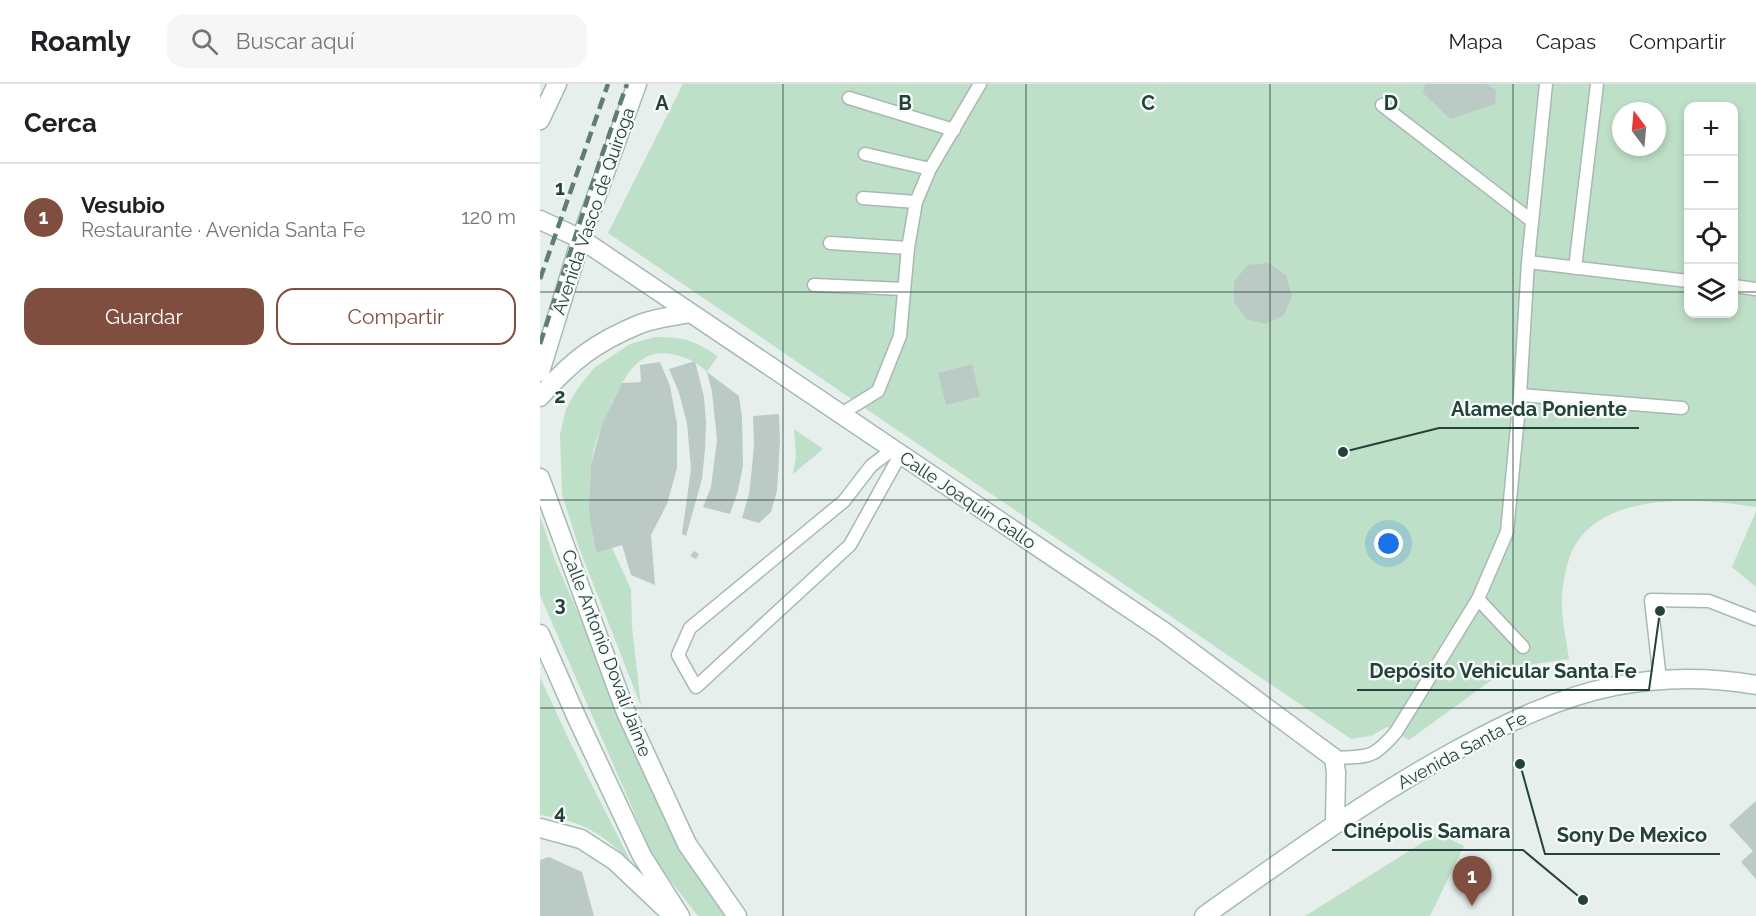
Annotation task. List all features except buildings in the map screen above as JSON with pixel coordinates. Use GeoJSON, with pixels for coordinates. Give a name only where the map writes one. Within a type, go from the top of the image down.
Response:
{"type":"FeatureCollection","features":[{"type":"Feature","properties":{"kind":"street"},"geometry":{"type":"LineString","coordinates":[[540,120],[557,84]]}},
{"type":"Feature","properties":{"kind":"street","name":"Avenida Vasco de Quiroga"},"geometry":{"type":"LineString","coordinates":[[540,372],[581,239],[636,84]]}},
{"type":"Feature","properties":{"kind":"street","name":"Calle Joaquín Gallo"},"geometry":{"type":"LineString","coordinates":[[540,220],[581,239],[1163,631],[1334,758]]}},
{"type":"Feature","properties":{"kind":"street"},"geometry":{"type":"LineString","coordinates":[[540,397],[563,370],[598,344],[642,323],[690,313]]}},
{"type":"Feature","properties":{"kind":"street","name":"Calle Antonio Dovalí Jaime"},"geometry":{"type":"LineString","coordinates":[[540,478],[630,720],[687,844],[737,916]]}},
{"type":"Feature","properties":{"kind":"street"},"geometry":{"type":"LineString","coordinates":[[540,634],[642,856],[680,916]]}},
{"type":"Feature","properties":{"kind":"street","name":"Avenida Santa Fe"},"geometry":{"type":"LineString","coordinates":[[1204,916],[1335,823],[1411,775],[1500,726],[1556,703],[1614,686],[1660,680],[1729,680],[1756,685]]}},
{"type":"Feature","properties":{"kind":"street"},"geometry":{"type":"LineString","coordinates":[[1334,758],[1335,823]]}},
{"type":"Feature","properties":{"kind":"street"},"geometry":{"type":"LineString","coordinates":[[540,828],[581,839],[606,855],[674,916]]}},
{"type":"Feature","properties":{"kind":"lane"},"geometry":{"type":"LineString","coordinates":[[841,414],[878,391],[900,336],[908,248],[916,202],[930,169],[980,84]]}},
{"type":"Feature","properties":{"kind":"lane"},"geometry":{"type":"LineString","coordinates":[[1334,758],[1363,757],[1380,751],[1396,732],[1478,599],[1507,532],[1520,395],[1528,262],[1546,84]]}},
{"type":"Feature","properties":{"kind":"lane"},"geometry":{"type":"LineString","coordinates":[[1575,268],[1598,84]]}},
{"type":"Feature","properties":{"kind":"lane"},"geometry":{"type":"LineString","coordinates":[[849,98],[954,130]]}},
{"type":"Feature","properties":{"kind":"lane"},"geometry":{"type":"LineString","coordinates":[[1382,105],[1532,221]]}},
{"type":"Feature","properties":{"kind":"lane"},"geometry":{"type":"LineString","coordinates":[[865,154],[930,169]]}},
{"type":"Feature","properties":{"kind":"lane"},"geometry":{"type":"LineString","coordinates":[[863,198],[916,202]]}},
{"type":"Feature","properties":{"kind":"lane"},"geometry":{"type":"LineString","coordinates":[[830,243],[908,248]]}},
{"type":"Feature","properties":{"kind":"lane"},"geometry":{"type":"LineString","coordinates":[[1528,262],[1684,280]]}},
{"type":"Feature","properties":{"kind":"lane"},"geometry":{"type":"LineString","coordinates":[[814,285],[904,289]]}},
{"type":"Feature","properties":{"kind":"lane"},"geometry":{"type":"LineString","coordinates":[[1738,287],[1756,289]]}},
{"type":"Feature","properties":{"kind":"lane"},"geometry":{"type":"LineString","coordinates":[[1520,395],[1682,408]]}},
{"type":"Feature","properties":{"kind":"lane"},"geometry":{"type":"LineString","coordinates":[[897,452],[850,545],[696,687],[678,655],[690,628],[844,501],[871,466],[897,452]]}},
{"type":"Feature","properties":{"kind":"lane"},"geometry":{"type":"LineString","coordinates":[[1478,599],[1523,647]]}},
{"type":"Feature","properties":{"kind":"lane"},"geometry":{"type":"LineString","coordinates":[[1660,680],[1651,600],[1709,601],[1755,619]]}},
{"type":"Feature","properties":{"kind":"green space"},"geometry":{"type":"Polygon","coordinates":[[[683,84],[1756,84],[1756,507],[1709,501],[1657,502],[1631,507],[1608,515],[1589,529],[1574,547],[1567,566],[1562,604],[1569,659],[1528,665],[1507,672],[1489,682],[1409,740],[1387,727],[1371,736],[1351,739],[608,233],[683,84]]]}},
{"type":"Feature","properties":{"kind":"green space"},"geometry":{"type":"Polygon","coordinates":[[[655,337],[688,340],[718,356],[707,372],[693,361],[676,355],[663,353],[642,359],[634,366],[622,384],[604,420],[594,450],[590,499],[596,553],[612,548],[631,589],[632,627],[641,706],[578,545],[562,494],[560,434],[566,409],[578,388],[594,368],[630,344],[655,337]]]}},
{"type":"Feature","properties":{"kind":"green space"},"geometry":{"type":"Polygon","coordinates":[[[794,429],[823,449],[793,474],[796,456],[794,429]]]}},
{"type":"Feature","properties":{"kind":"green space"},"geometry":{"type":"Polygon","coordinates":[[[1756,511],[1756,587],[1732,567],[1756,511]]]}},
{"type":"Feature","properties":{"kind":"green space"},"geometry":{"type":"Polygon","coordinates":[[[540,516],[555,560],[678,844],[725,916],[698,916],[655,861],[540,595],[540,516]]]}},
{"type":"Feature","properties":{"kind":"green space"},"geometry":{"type":"Polygon","coordinates":[[[540,677],[631,862],[610,843],[590,830],[568,821],[540,815],[540,677]]]}},
{"type":"Feature","properties":{"kind":"green space"},"geometry":{"type":"Polygon","coordinates":[[[1438,833],[1464,846],[1430,916],[1305,916],[1438,833]]]}},
{"type":"Feature","properties":{"kind":"railway"},"geometry":{"type":"LineString","coordinates":[[540,279],[608,84]]}},
{"type":"Feature","properties":{"kind":"railway"},"geometry":{"type":"LineString","coordinates":[[540,344],[627,84]]}},
{"type":"Feature","properties":{"kind":"place","name":"Alameda Poniente"},"geometry":{"type":"Point","coordinates":[1343,452]}},
{"type":"Feature","properties":{"kind":"place","name":"Depósito Vehicular Santa Fe"},"geometry":{"type":"Point","coordinates":[1660,611]}},
{"type":"Feature","properties":{"kind":"place","name":"Sony De Mexico"},"geometry":{"type":"Point","coordinates":[1520,764]}},
{"type":"Feature","properties":{"kind":"place","name":"Cinépolis Samara"},"geometry":{"type":"Point","coordinates":[1583,900]}},
{"type":"Feature","properties":{"kind":"place","name":"Vesubio"},"geometry":{"type":"Point","coordinates":[1472,906]}}]}
